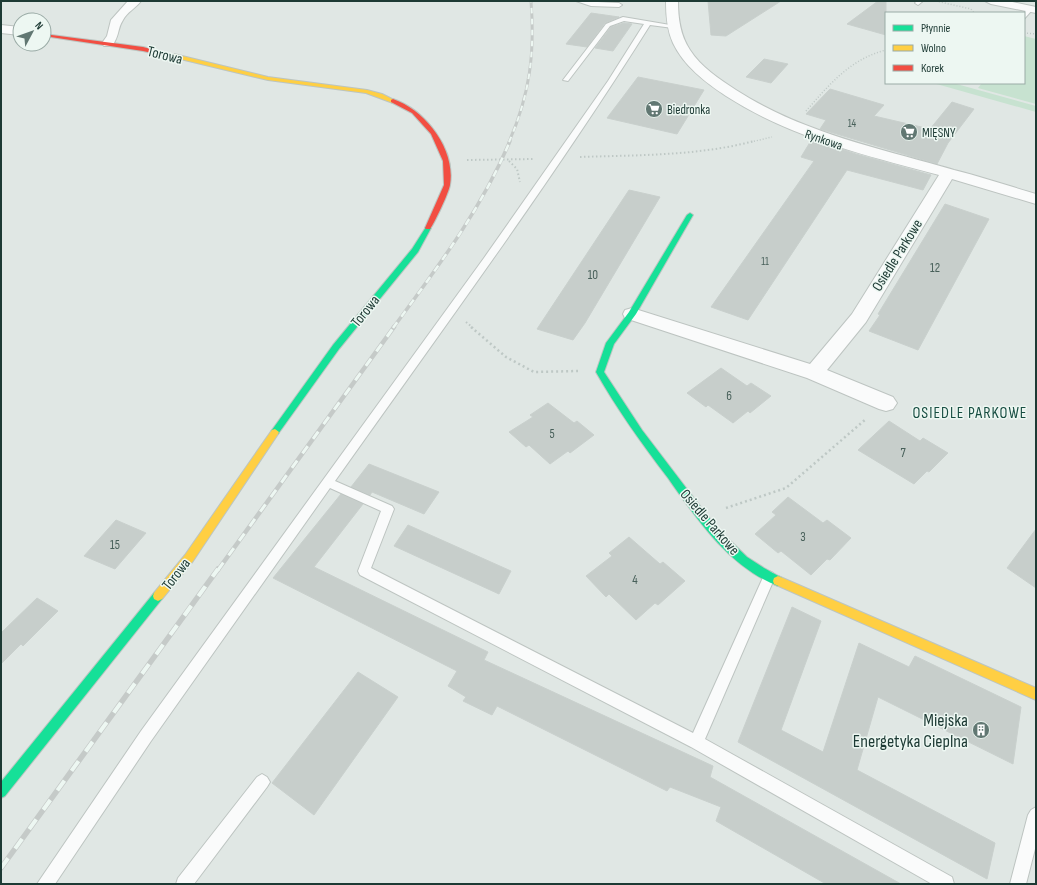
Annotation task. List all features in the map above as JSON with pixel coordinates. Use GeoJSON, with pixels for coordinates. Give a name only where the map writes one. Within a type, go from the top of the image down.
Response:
{"type":"FeatureCollection","features":[{"type":"Feature","properties":{"kind":"street"},"geometry":{"type":"LineString","coordinates":[[108,43],[113,36],[116,21],[122,12],[135,1]]}},
{"type":"Feature","properties":{"kind":"street","name":"Rynkowa"},"geometry":{"type":"LineString","coordinates":[[672,1],[673,26],[679,43],[705,75],[758,110],[799,130],[855,150],[948,173],[1036,199]]}},
{"type":"Feature","properties":{"kind":"street"},"geometry":{"type":"LineString","coordinates":[[991,1],[1030,12]]}},
{"type":"Feature","properties":{"kind":"street"},"geometry":{"type":"LineString","coordinates":[[1,29],[12,31]]}},
{"type":"Feature","properties":{"kind":"street","name":"Torowa"},"geometry":{"type":"LineString","coordinates":[[1,792],[189,558],[248,470],[331,354],[415,250],[434,218],[447,185],[446,161],[434,133],[414,112],[385,97],[353,88],[316,86],[281,81],[143,49],[52,36]]}},
{"type":"Feature","properties":{"kind":"street","name":"Osiedle Parkowe"},"geometry":{"type":"LineString","coordinates":[[814,373],[859,318],[948,173]]}},
{"type":"Feature","properties":{"kind":"street"},"geometry":{"type":"LineString","coordinates":[[600,372],[610,343],[632,314],[690,215]]}},
{"type":"Feature","properties":{"kind":"street"},"geometry":{"type":"LineString","coordinates":[[632,314],[814,373],[886,403]]}},
{"type":"Feature","properties":{"kind":"street","name":"Osiedle Parkowe"},"geometry":{"type":"LineString","coordinates":[[600,372],[619,405],[701,516],[734,553],[769,577],[1036,694]]}},
{"type":"Feature","properties":{"kind":"lane"},"geometry":{"type":"LineString","coordinates":[[579,1],[591,4],[618,3],[623,19]]}},
{"type":"Feature","properties":{"kind":"lane"},"geometry":{"type":"LineString","coordinates":[[566,80],[608,24],[623,19],[647,24],[673,26]]}},
{"type":"Feature","properties":{"kind":"lane"},"geometry":{"type":"LineString","coordinates":[[45,884],[146,736],[452,310],[611,82],[647,24]]}},
{"type":"Feature","properties":{"kind":"lane"},"geometry":{"type":"LineString","coordinates":[[327,482],[388,509],[364,571],[696,742],[946,883]]}},
{"type":"Feature","properties":{"kind":"lane"},"geometry":{"type":"LineString","coordinates":[[696,742],[769,577]]}},
{"type":"Feature","properties":{"kind":"lane"},"geometry":{"type":"LineString","coordinates":[[184,884],[262,782]]}},
{"type":"Feature","properties":{"kind":"lane"},"geometry":{"type":"LineString","coordinates":[[1018,884],[1036,814]]}},
{"type":"Feature","properties":{"kind":"path"},"geometry":{"type":"LineString","coordinates":[[936,1],[971,9],[973,12]]}},
{"type":"Feature","properties":{"kind":"path"},"geometry":{"type":"LineString","coordinates":[[1025,33],[1036,34]]}},
{"type":"Feature","properties":{"kind":"path"},"geometry":{"type":"LineString","coordinates":[[803,113],[849,65],[872,52],[885,50]]}},
{"type":"Feature","properties":{"kind":"path"},"geometry":{"type":"LineString","coordinates":[[446,161],[509,161],[673,154],[775,137]]}},
{"type":"Feature","properties":{"kind":"path"},"geometry":{"type":"LineString","coordinates":[[509,161],[517,169],[517,176],[527,201]]}},
{"type":"Feature","properties":{"kind":"path"},"geometry":{"type":"LineString","coordinates":[[452,310],[506,357],[534,372],[600,372]]}},
{"type":"Feature","properties":{"kind":"path"},"geometry":{"type":"LineString","coordinates":[[701,516],[786,488],[886,403]]}},
{"type":"Feature","properties":{"kind":"green space"},"geometry":{"type":"Polygon","coordinates":[[[1025,36],[1036,39],[1036,104],[978,88],[981,84],[1025,84],[1025,36]]]}},
{"type":"Feature","properties":{"kind":"green space"},"geometry":{"type":"Polygon","coordinates":[[[937,84],[957,84],[1036,106],[1036,112],[937,84]]]}},
{"type":"Feature","properties":{"kind":"building"},"geometry":{"type":"Polygon","coordinates":[[[708,1],[781,1],[726,36],[711,35],[708,1]]]}},
{"type":"Feature","properties":{"kind":"building"},"geometry":{"type":"Polygon","coordinates":[[[878,1],[886,1],[885,35],[847,24],[878,1]]]}},
{"type":"Feature","properties":{"kind":"building"},"geometry":{"type":"Polygon","coordinates":[[[591,13],[619,17],[605,23],[587,47],[566,44],[591,13]]]}},
{"type":"Feature","properties":{"kind":"building"},"geometry":{"type":"Polygon","coordinates":[[[624,23],[632,24],[613,51],[595,48],[611,27],[624,23]]]}},
{"type":"Feature","properties":{"kind":"building"},"geometry":{"type":"Polygon","coordinates":[[[764,59],[788,64],[771,83],[746,77],[764,59]]]}},
{"type":"Feature","properties":{"kind":"building","name":"Biedronka"},"geometry":{"type":"Polygon","coordinates":[[[638,77],[704,90],[677,134],[607,118],[638,77]]]}},
{"type":"Feature","properties":{"kind":"building"},"geometry":{"type":"Polygon","coordinates":[[[830,89],[884,105],[874,116],[930,129],[952,102],[974,109],[948,143],[937,164],[820,129],[826,120],[806,114],[830,89]]]}},
{"type":"Feature","properties":{"kind":"building"},"geometry":{"type":"Polygon","coordinates":[[[812,139],[856,154],[931,175],[923,190],[847,170],[748,320],[711,307],[814,161],[801,157],[812,139]]]}},
{"type":"Feature","properties":{"kind":"building"},"geometry":{"type":"Polygon","coordinates":[[[629,190],[660,197],[585,323],[573,340],[537,329],[629,190]]]}},
{"type":"Feature","properties":{"kind":"building"},"geometry":{"type":"Polygon","coordinates":[[[945,204],[989,219],[918,350],[869,331],[880,315],[878,314],[945,204]]]}},
{"type":"Feature","properties":{"kind":"building"},"geometry":{"type":"Polygon","coordinates":[[[721,368],[747,386],[751,383],[771,396],[750,413],[748,411],[733,423],[708,405],[706,407],[687,393],[721,368]]]}},
{"type":"Feature","properties":{"kind":"building"},"geometry":{"type":"Polygon","coordinates":[[[548,403],[574,423],[577,421],[594,435],[570,453],[568,451],[550,464],[529,445],[526,447],[509,432],[533,417],[530,415],[548,403]]]}},
{"type":"Feature","properties":{"kind":"building"},"geometry":{"type":"Polygon","coordinates":[[[889,421],[920,441],[923,438],[948,453],[929,472],[927,471],[914,484],[858,450],[889,421]]]}},
{"type":"Feature","properties":{"kind":"building"},"geometry":{"type":"Polygon","coordinates":[[[369,464],[439,492],[424,514],[372,492],[370,495],[351,487],[369,464]]]}},
{"type":"Feature","properties":{"kind":"building"},"geometry":{"type":"Polygon","coordinates":[[[341,494],[363,504],[314,567],[488,652],[484,660],[713,766],[710,777],[901,884],[826,884],[716,821],[721,807],[670,787],[667,791],[497,706],[492,715],[463,701],[466,697],[448,686],[457,671],[273,578],[341,494]]]}},
{"type":"Feature","properties":{"kind":"building"},"geometry":{"type":"Polygon","coordinates":[[[788,497],[823,523],[827,520],[851,538],[830,560],[827,559],[811,575],[781,551],[778,553],[755,534],[776,515],[772,512],[788,497]]]}},
{"type":"Feature","properties":{"kind":"building"},"geometry":{"type":"Polygon","coordinates":[[[116,520],[146,533],[115,569],[84,556],[116,520]]]}},
{"type":"Feature","properties":{"kind":"building"},"geometry":{"type":"Polygon","coordinates":[[[408,525],[511,571],[499,594],[394,546],[408,525]]]}},
{"type":"Feature","properties":{"kind":"building"},"geometry":{"type":"Polygon","coordinates":[[[1036,529],[1036,588],[1007,568],[1036,529]]]}},
{"type":"Feature","properties":{"kind":"building"},"geometry":{"type":"Polygon","coordinates":[[[629,537],[660,564],[663,562],[685,581],[658,605],[655,603],[636,620],[609,594],[606,597],[586,576],[612,556],[609,553],[629,537]]]}},
{"type":"Feature","properties":{"kind":"building"},"geometry":{"type":"Polygon","coordinates":[[[37,598],[58,611],[23,646],[21,644],[1,664],[1,633],[37,598]]]}},
{"type":"Feature","properties":{"kind":"building"},"geometry":{"type":"Polygon","coordinates":[[[792,607],[821,621],[781,730],[823,752],[859,643],[909,667],[915,656],[1021,707],[1013,764],[878,697],[857,770],[995,843],[987,879],[738,742],[792,607]]]}},
{"type":"Feature","properties":{"kind":"building"},"geometry":{"type":"Polygon","coordinates":[[[358,672],[398,697],[314,815],[272,783],[358,672]]]}},
{"type":"Feature","properties":{"kind":"railway"},"geometry":{"type":"LineString","coordinates":[[509,142],[522,107],[529,73],[532,38],[531,1]]}},
{"type":"Feature","properties":{"kind":"railway"},"geometry":{"type":"LineString","coordinates":[[393,328],[442,261],[472,215],[486,191],[510,141]]}},
{"type":"Feature","properties":{"kind":"railway"},"geometry":{"type":"LineString","coordinates":[[218,570],[394,327]]}},
{"type":"Feature","properties":{"kind":"railway"},"geometry":{"type":"LineString","coordinates":[[1,868],[218,569]]}},
{"type":"Feature","properties":{"kind":"traffic: fast"},"geometry":{"type":"LineString","coordinates":[[690,215],[632,314],[610,343],[600,372],[639,433],[715,532],[744,560],[760,572],[778,581]]}},
{"type":"Feature","properties":{"kind":"traffic: fast"},"geometry":{"type":"LineString","coordinates":[[275,432],[336,347],[415,250],[428,228]]}},
{"type":"Feature","properties":{"kind":"traffic: fast"},"geometry":{"type":"LineString","coordinates":[[1,792],[158,596]]}},
{"type":"Feature","properties":{"kind":"traffic: slow"},"geometry":{"type":"LineString","coordinates":[[174,56],[268,79],[353,89],[393,101]]}},
{"type":"Feature","properties":{"kind":"traffic: slow"},"geometry":{"type":"LineString","coordinates":[[158,596],[189,558],[275,432]]}},
{"type":"Feature","properties":{"kind":"traffic: slow"},"geometry":{"type":"LineString","coordinates":[[778,581],[1036,694]]}},
{"type":"Feature","properties":{"kind":"traffic: jam"},"geometry":{"type":"LineString","coordinates":[[52,36],[143,49],[174,56]]}},
{"type":"Feature","properties":{"kind":"traffic: jam"},"geometry":{"type":"LineString","coordinates":[[393,101],[414,112],[434,133],[446,161],[447,185],[428,228]]}},
{"type":"Feature","properties":{"kind":"place","name":"Biedronka"},"geometry":{"type":"Point","coordinates":[654,109]}},
{"type":"Feature","properties":{"kind":"place","name":"MIĘSNY"},"geometry":{"type":"Point","coordinates":[909,132]}},
{"type":"Feature","properties":{"kind":"place","name":"Miejska Energetyka Cieplna"},"geometry":{"type":"Point","coordinates":[981,730]}},
{"type":"Feature","properties":{"kind":"district","name":"OSIEDLE PARKOWE"},"geometry":{"type":"Point","coordinates":[970,412]}}]}
